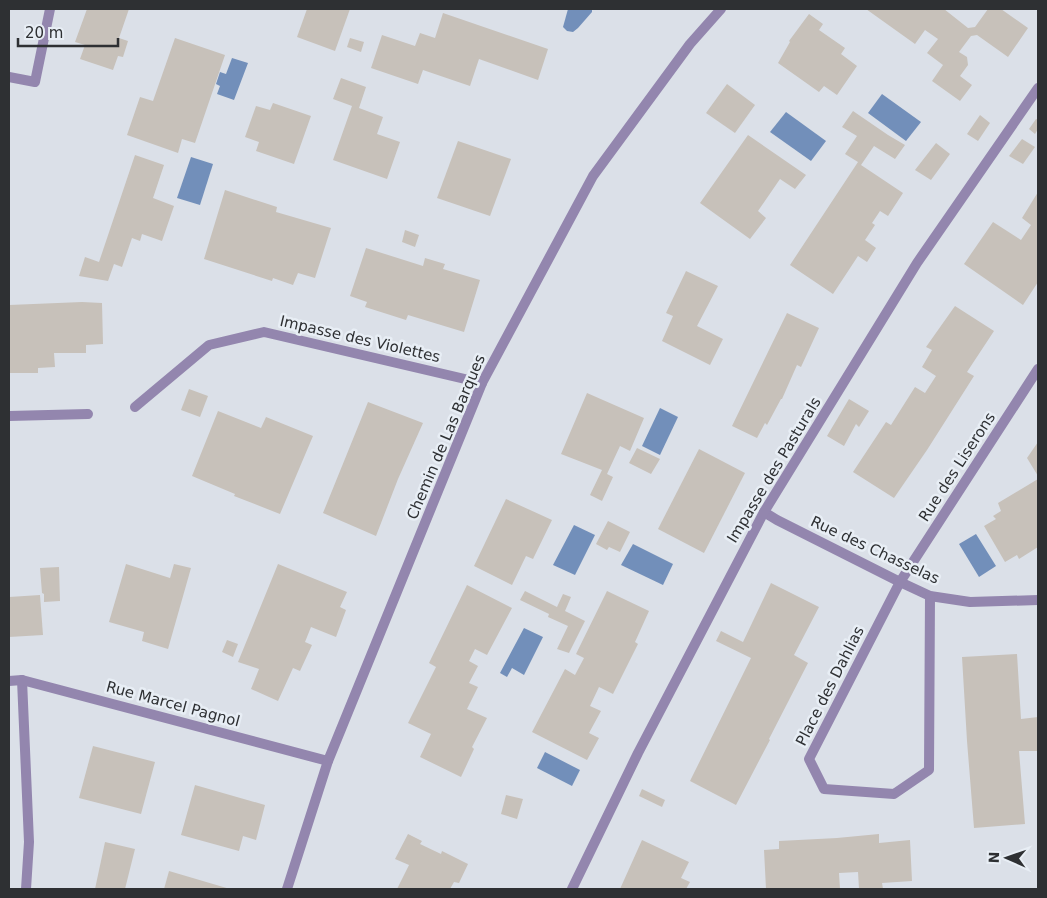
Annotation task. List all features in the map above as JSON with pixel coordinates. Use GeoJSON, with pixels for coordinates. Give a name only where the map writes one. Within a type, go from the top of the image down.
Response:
{"type":"FeatureCollection","features":[{"type":"Feature","properties":{"kind":"street"},"geometry":{"type":"LineString","coordinates":[[9,77],[35,82],[50,9]]}},
{"type":"Feature","properties":{"kind":"street","name":"Chemin de Las Barques"},"geometry":{"type":"LineString","coordinates":[[287,889],[328,761],[482,383],[593,176],[690,44],[721,9]]}},
{"type":"Feature","properties":{"kind":"street","name":"Impasse des Pasturals"},"geometry":{"type":"LineString","coordinates":[[572,889],[638,753],[764,512],[918,263],[1038,88]]}},
{"type":"Feature","properties":{"kind":"street","name":"Impasse des Violettes"},"geometry":{"type":"LineString","coordinates":[[135,407],[208,345],[264,332],[482,383]]}},
{"type":"Feature","properties":{"kind":"street","name":"Rue des Liserons"},"geometry":{"type":"LineString","coordinates":[[900,582],[1038,369]]}},
{"type":"Feature","properties":{"kind":"street"},"geometry":{"type":"LineString","coordinates":[[9,416],[88,414]]}},
{"type":"Feature","properties":{"kind":"street","name":"Rue des Chasselas"},"geometry":{"type":"LineString","coordinates":[[764,512],[930,596],[970,602],[1038,600]]}},
{"type":"Feature","properties":{"kind":"street","name":"Place des Dahlias"},"geometry":{"type":"LineString","coordinates":[[900,582],[809,759],[824,789],[894,794],[929,770],[930,596]]}},
{"type":"Feature","properties":{"kind":"street"},"geometry":{"type":"LineString","coordinates":[[22,680],[29,842],[26,889]]}},
{"type":"Feature","properties":{"kind":"street","name":"Rue Marcel Pagnol"},"geometry":{"type":"LineString","coordinates":[[9,681],[22,680],[328,761]]}},
{"type":"Feature","properties":{"kind":"water"},"geometry":{"type":"Polygon","coordinates":[[[568,9],[592,9],[592,12],[573,32],[567,31],[563,27],[568,9]]]}},
{"type":"Feature","properties":{"kind":"water"},"geometry":{"type":"Polygon","coordinates":[[[232,58],[248,63],[234,100],[217,94],[220,86],[216,84],[220,72],[226,74],[232,58]]]}},
{"type":"Feature","properties":{"kind":"water"},"geometry":{"type":"Polygon","coordinates":[[[882,94],[921,122],[906,141],[868,113],[882,94]]]}},
{"type":"Feature","properties":{"kind":"water"},"geometry":{"type":"Polygon","coordinates":[[[786,112],[826,141],[811,161],[770,132],[786,112]]]}},
{"type":"Feature","properties":{"kind":"water"},"geometry":{"type":"Polygon","coordinates":[[[191,157],[213,164],[200,205],[177,198],[191,157]]]}},
{"type":"Feature","properties":{"kind":"water"},"geometry":{"type":"Polygon","coordinates":[[[660,408],[678,417],[660,455],[642,446],[660,408]]]}},
{"type":"Feature","properties":{"kind":"water"},"geometry":{"type":"Polygon","coordinates":[[[574,525],[595,535],[575,575],[553,565],[574,525]]]}},
{"type":"Feature","properties":{"kind":"water"},"geometry":{"type":"Polygon","coordinates":[[[976,534],[996,566],[979,577],[959,544],[976,534]]]}},
{"type":"Feature","properties":{"kind":"water"},"geometry":{"type":"Polygon","coordinates":[[[633,544],[673,564],[663,585],[621,565],[633,544]]]}},
{"type":"Feature","properties":{"kind":"water"},"geometry":{"type":"Polygon","coordinates":[[[524,628],[543,637],[524,675],[512,668],[507,677],[500,673],[524,628]]]}},
{"type":"Feature","properties":{"kind":"water"},"geometry":{"type":"Polygon","coordinates":[[[545,752],[580,770],[572,786],[537,768],[545,752]]]}},
{"type":"Feature","properties":{"kind":"building"},"geometry":{"type":"Polygon","coordinates":[[[87,9],[129,9],[119,38],[128,41],[123,57],[118,56],[113,70],[80,59],[85,45],[75,42],[87,9]]]}},
{"type":"Feature","properties":{"kind":"building"},"geometry":{"type":"Polygon","coordinates":[[[307,9],[350,9],[335,51],[297,37],[307,9]]]}},
{"type":"Feature","properties":{"kind":"building"},"geometry":{"type":"Polygon","coordinates":[[[866,9],[944,9],[968,28],[975,27],[988,9],[1001,9],[1028,28],[1008,57],[977,35],[971,36],[959,52],[967,57],[968,65],[960,76],[972,85],[960,101],[932,81],[943,65],[927,53],[938,39],[925,30],[915,44],[866,9]]]}},
{"type":"Feature","properties":{"kind":"building"},"geometry":{"type":"Polygon","coordinates":[[[443,13],[548,49],[538,80],[479,59],[470,86],[423,70],[418,84],[371,68],[382,35],[415,46],[420,33],[435,38],[443,13]]]}},
{"type":"Feature","properties":{"kind":"building"},"geometry":{"type":"Polygon","coordinates":[[[809,14],[823,24],[819,30],[845,48],[841,54],[857,66],[837,95],[824,86],[819,92],[778,63],[789,41],[809,14]]]}},
{"type":"Feature","properties":{"kind":"building"},"geometry":{"type":"Polygon","coordinates":[[[175,38],[225,55],[195,143],[182,139],[178,153],[127,135],[140,97],[153,101],[175,38]]]}},
{"type":"Feature","properties":{"kind":"building"},"geometry":{"type":"Polygon","coordinates":[[[350,38],[364,42],[361,52],[347,47],[350,38]]]}},
{"type":"Feature","properties":{"kind":"building"},"geometry":{"type":"Polygon","coordinates":[[[341,78],[366,87],[359,108],[383,117],[377,134],[400,142],[387,179],[333,160],[352,106],[333,99],[341,78]]]}},
{"type":"Feature","properties":{"kind":"building"},"geometry":{"type":"Polygon","coordinates":[[[727,84],[755,105],[735,133],[706,113],[727,84]]]}},
{"type":"Feature","properties":{"kind":"building"},"geometry":{"type":"Polygon","coordinates":[[[273,103],[311,116],[294,164],[256,151],[259,142],[245,137],[256,106],[270,110],[273,103]]]}},
{"type":"Feature","properties":{"kind":"building"},"geometry":{"type":"Polygon","coordinates":[[[853,111],[905,145],[895,159],[874,146],[861,165],[903,193],[888,216],[880,211],[872,223],[875,225],[865,240],[876,248],[867,262],[858,256],[833,294],[790,265],[858,162],[845,154],[857,136],[842,127],[853,111]]]}},
{"type":"Feature","properties":{"kind":"building"},"geometry":{"type":"Polygon","coordinates":[[[980,115],[990,123],[978,141],[967,134],[980,115]]]}},
{"type":"Feature","properties":{"kind":"building"},"geometry":{"type":"Polygon","coordinates":[[[1036,119],[1038,120],[1038,129],[1035,134],[1029,129],[1036,119]]]}},
{"type":"Feature","properties":{"kind":"building"},"geometry":{"type":"Polygon","coordinates":[[[748,135],[806,175],[795,189],[780,179],[758,211],[766,218],[750,239],[700,203],[748,135]]]}},
{"type":"Feature","properties":{"kind":"building"},"geometry":{"type":"Polygon","coordinates":[[[1022,139],[1035,147],[1023,164],[1009,156],[1022,139]]]}},
{"type":"Feature","properties":{"kind":"building"},"geometry":{"type":"Polygon","coordinates":[[[458,141],[511,159],[490,216],[437,198],[458,141]]]}},
{"type":"Feature","properties":{"kind":"building"},"geometry":{"type":"Polygon","coordinates":[[[936,143],[950,154],[931,180],[915,170],[936,143]]]}},
{"type":"Feature","properties":{"kind":"building"},"geometry":{"type":"Polygon","coordinates":[[[135,155],[164,165],[153,198],[174,206],[162,241],[142,234],[140,241],[132,238],[122,267],[114,264],[108,281],[79,276],[85,257],[99,262],[135,155]]]}},
{"type":"Feature","properties":{"kind":"building"},"geometry":{"type":"Polygon","coordinates":[[[225,190],[277,207],[276,212],[331,228],[315,278],[298,273],[293,285],[273,278],[272,281],[204,259],[225,190]]]}},
{"type":"Feature","properties":{"kind":"building"},"geometry":{"type":"Polygon","coordinates":[[[1038,192],[1038,282],[1023,305],[964,264],[993,222],[1021,240],[1031,225],[1022,218],[1038,192]]]}},
{"type":"Feature","properties":{"kind":"building"},"geometry":{"type":"Polygon","coordinates":[[[405,230],[419,235],[415,247],[402,242],[405,230]]]}},
{"type":"Feature","properties":{"kind":"building"},"geometry":{"type":"Polygon","coordinates":[[[366,248],[423,266],[425,258],[445,264],[443,269],[480,280],[464,332],[408,315],[406,320],[365,307],[367,302],[350,296],[366,248]]]}},
{"type":"Feature","properties":{"kind":"building"},"geometry":{"type":"Polygon","coordinates":[[[686,271],[718,286],[697,326],[723,339],[710,365],[662,341],[673,316],[666,313],[686,271]]]}},
{"type":"Feature","properties":{"kind":"building"},"geometry":{"type":"Polygon","coordinates":[[[102,303],[103,344],[86,345],[86,353],[54,353],[55,367],[38,368],[38,373],[9,373],[9,305],[102,303]]]}},
{"type":"Feature","properties":{"kind":"building"},"geometry":{"type":"Polygon","coordinates":[[[955,306],[994,331],[967,372],[974,376],[894,498],[853,472],[886,422],[891,425],[915,387],[925,393],[936,376],[922,367],[932,350],[926,347],[955,306]]]}},
{"type":"Feature","properties":{"kind":"building"},"geometry":{"type":"Polygon","coordinates":[[[787,313],[819,328],[801,367],[797,365],[782,399],[757,438],[732,426],[787,313]]]}},
{"type":"Feature","properties":{"kind":"building"},"geometry":{"type":"Polygon","coordinates":[[[189,389],[208,396],[200,417],[181,410],[189,389]]]}},
{"type":"Feature","properties":{"kind":"building"},"geometry":{"type":"Polygon","coordinates":[[[587,393],[644,418],[630,451],[620,446],[607,474],[613,477],[602,501],[590,495],[602,470],[561,454],[587,393]]]}},
{"type":"Feature","properties":{"kind":"building"},"geometry":{"type":"Polygon","coordinates":[[[849,399],[869,411],[859,427],[856,424],[844,446],[827,436],[849,399]]]}},
{"type":"Feature","properties":{"kind":"building"},"geometry":{"type":"Polygon","coordinates":[[[368,402],[423,423],[398,479],[376,536],[323,513],[368,402]]]}},
{"type":"Feature","properties":{"kind":"building"},"geometry":{"type":"Polygon","coordinates":[[[218,411],[261,428],[266,417],[313,436],[280,514],[234,496],[235,494],[192,476],[218,411]]]}},
{"type":"Feature","properties":{"kind":"building"},"geometry":{"type":"Polygon","coordinates":[[[1038,442],[1038,476],[1027,458],[1038,442]]]}},
{"type":"Feature","properties":{"kind":"building"},"geometry":{"type":"Polygon","coordinates":[[[637,448],[660,459],[651,474],[629,463],[637,448]]]}},
{"type":"Feature","properties":{"kind":"building"},"geometry":{"type":"Polygon","coordinates":[[[699,449],[745,473],[704,553],[658,529],[699,449]]]}},
{"type":"Feature","properties":{"kind":"building"},"geometry":{"type":"Polygon","coordinates":[[[1038,479],[1038,547],[1019,559],[1017,555],[1005,562],[984,526],[996,519],[993,516],[1001,511],[998,503],[1038,479]]]}},
{"type":"Feature","properties":{"kind":"building"},"geometry":{"type":"Polygon","coordinates":[[[506,499],[552,520],[533,559],[526,556],[512,585],[474,566],[506,499]]]}},
{"type":"Feature","properties":{"kind":"building"},"geometry":{"type":"Polygon","coordinates":[[[608,521],[630,532],[620,552],[609,547],[607,550],[596,544],[608,521]]]}},
{"type":"Feature","properties":{"kind":"building"},"geometry":{"type":"Polygon","coordinates":[[[126,564],[170,578],[174,564],[191,568],[168,649],[142,641],[144,632],[109,622],[126,564]]]}},
{"type":"Feature","properties":{"kind":"building"},"geometry":{"type":"Polygon","coordinates":[[[278,564],[347,592],[340,607],[346,610],[336,637],[311,627],[305,642],[312,645],[300,671],[293,668],[278,701],[251,689],[259,669],[238,662],[278,564]]]}},
{"type":"Feature","properties":{"kind":"building"},"geometry":{"type":"Polygon","coordinates":[[[59,567],[60,601],[44,602],[40,568],[59,567]]]}},
{"type":"Feature","properties":{"kind":"building"},"geometry":{"type":"Polygon","coordinates":[[[771,583],[819,607],[794,655],[808,663],[736,805],[690,781],[751,658],[716,641],[721,631],[743,642],[771,583]]]}},
{"type":"Feature","properties":{"kind":"building"},"geometry":{"type":"Polygon","coordinates":[[[467,585],[512,608],[487,655],[475,649],[469,661],[478,666],[469,683],[478,687],[467,709],[487,718],[472,747],[474,749],[461,777],[420,757],[431,734],[408,723],[436,667],[429,663],[467,585]]]}},
{"type":"Feature","properties":{"kind":"building"},"geometry":{"type":"Polygon","coordinates":[[[525,591],[557,607],[563,594],[571,597],[565,611],[585,621],[569,653],[557,649],[568,626],[548,617],[549,614],[520,600],[525,591]]]}},
{"type":"Feature","properties":{"kind":"building"},"geometry":{"type":"Polygon","coordinates":[[[607,591],[649,611],[635,642],[638,644],[613,694],[599,687],[590,706],[601,711],[589,733],[599,738],[587,760],[532,732],[565,669],[575,675],[584,658],[576,654],[607,591]]]}},
{"type":"Feature","properties":{"kind":"building"},"geometry":{"type":"Polygon","coordinates":[[[40,595],[43,635],[9,637],[9,597],[40,595]]]}},
{"type":"Feature","properties":{"kind":"building"},"geometry":{"type":"Polygon","coordinates":[[[227,640],[238,644],[233,657],[222,652],[227,640]]]}},
{"type":"Feature","properties":{"kind":"building"},"geometry":{"type":"Polygon","coordinates":[[[1017,654],[1021,719],[1038,717],[1038,751],[1019,751],[1025,824],[974,828],[962,657],[1017,654]]]}},
{"type":"Feature","properties":{"kind":"building"},"geometry":{"type":"Polygon","coordinates":[[[93,746],[155,762],[141,814],[79,798],[93,746]]]}},
{"type":"Feature","properties":{"kind":"building"},"geometry":{"type":"Polygon","coordinates":[[[195,785],[265,805],[256,840],[243,836],[239,851],[181,835],[195,785]]]}},
{"type":"Feature","properties":{"kind":"building"},"geometry":{"type":"Polygon","coordinates":[[[642,789],[665,800],[662,807],[639,796],[642,789]]]}},
{"type":"Feature","properties":{"kind":"building"},"geometry":{"type":"Polygon","coordinates":[[[506,795],[523,799],[517,819],[501,814],[506,795]]]}},
{"type":"Feature","properties":{"kind":"building"},"geometry":{"type":"Polygon","coordinates":[[[408,834],[422,841],[420,844],[441,854],[442,851],[468,864],[459,883],[454,882],[450,889],[397,889],[409,865],[395,859],[408,834]]]}},
{"type":"Feature","properties":{"kind":"building"},"geometry":{"type":"Polygon","coordinates":[[[879,834],[879,843],[910,840],[912,881],[882,883],[883,889],[859,889],[858,872],[839,873],[840,889],[766,889],[764,850],[779,849],[779,841],[879,834]]]}},
{"type":"Feature","properties":{"kind":"building"},"geometry":{"type":"Polygon","coordinates":[[[642,840],[689,862],[681,878],[690,882],[686,889],[620,889],[642,840]]]}},
{"type":"Feature","properties":{"kind":"building"},"geometry":{"type":"Polygon","coordinates":[[[105,842],[135,849],[125,889],[95,889],[105,842]]]}},
{"type":"Feature","properties":{"kind":"building"},"geometry":{"type":"Polygon","coordinates":[[[169,871],[230,889],[164,889],[169,871]]]}}]}
